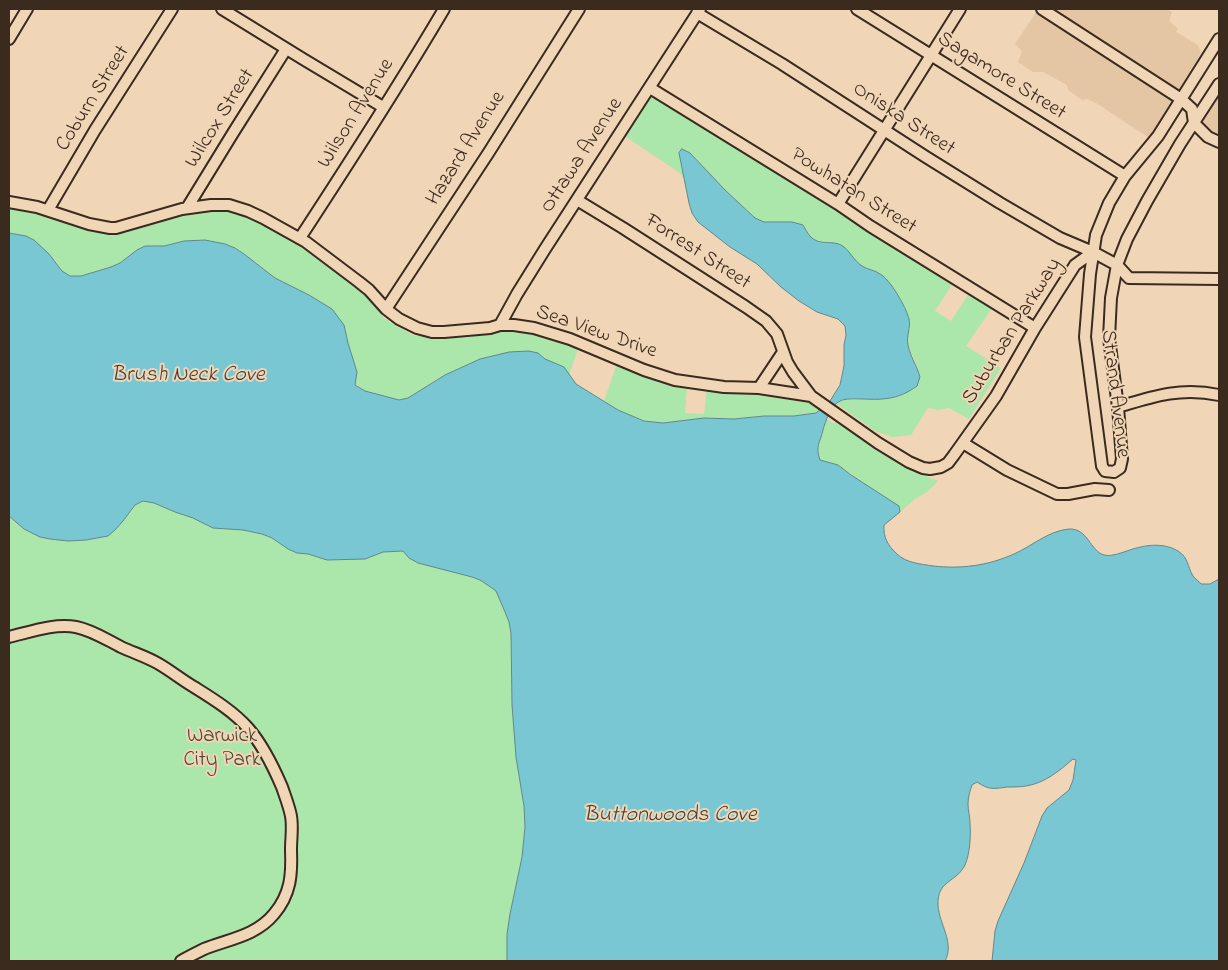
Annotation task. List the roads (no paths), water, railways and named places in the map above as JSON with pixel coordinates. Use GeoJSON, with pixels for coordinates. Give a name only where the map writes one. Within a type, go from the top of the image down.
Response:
{"type":"FeatureCollection","features":[{"type":"Feature","properties":{"kind":"street"},"geometry":{"type":"LineString","coordinates":[[9,39],[27,9]]}},
{"type":"Feature","properties":{"kind":"street","name":"Coburn Street"},"geometry":{"type":"LineString","coordinates":[[48,210],[95,130],[172,9]]}},
{"type":"Feature","properties":{"kind":"street"},"geometry":{"type":"LineString","coordinates":[[222,9],[383,107]]}},
{"type":"Feature","properties":{"kind":"street","name":"Wilson Avenue"},"geometry":{"type":"LineString","coordinates":[[300,238],[444,9]]}},
{"type":"Feature","properties":{"kind":"street","name":"Hazard Avenue"},"geometry":{"type":"LineString","coordinates":[[386,309],[489,152],[579,9]]}},
{"type":"Feature","properties":{"kind":"street","name":"Sagamore Street"},"geometry":{"type":"LineString","coordinates":[[858,9],[1125,176]]}},
{"type":"Feature","properties":{"kind":"street"},"geometry":{"type":"LineString","coordinates":[[838,204],[960,9]]}},
{"type":"Feature","properties":{"kind":"street"},"geometry":{"type":"LineString","coordinates":[[1042,9],[1181,99],[1192,109],[1194,123],[1208,136],[1219,142]]}},
{"type":"Feature","properties":{"kind":"street","name":"Ottawa Avenue"},"geometry":{"type":"LineString","coordinates":[[500,325],[517,294],[699,11]]}},
{"type":"Feature","properties":{"kind":"street","name":"Oniska Street"},"geometry":{"type":"LineString","coordinates":[[699,11],[1000,203],[1060,238],[1117,265],[1129,278],[1219,279]]}},
{"type":"Feature","properties":{"kind":"street","name":"Suburban Parkway"},"geometry":{"type":"LineString","coordinates":[[963,443],[996,396],[1035,328],[1075,265],[1093,252],[1096,235],[1109,204],[1125,176],[1158,136],[1219,39]]}},
{"type":"Feature","properties":{"kind":"street","name":"Wilcox Street"},"geometry":{"type":"LineString","coordinates":[[187,208],[286,49]]}},
{"type":"Feature","properties":{"kind":"street"},"geometry":{"type":"LineString","coordinates":[[1117,265],[1135,223],[1180,144],[1219,84]]}},
{"type":"Feature","properties":{"kind":"street","name":"Powhatan Street"},"geometry":{"type":"LineString","coordinates":[[650,88],[1035,328]]}},
{"type":"Feature","properties":{"kind":"street","name":"Forrest Street"},"geometry":{"type":"LineString","coordinates":[[577,200],[624,228],[766,321],[777,334],[787,362],[811,396]]}},
{"type":"Feature","properties":{"kind":"street","name":"Sea View Drive"},"geometry":{"type":"LineString","coordinates":[[9,202],[48,210],[96,226],[110,228],[116,228],[187,208],[229,205],[248,211],[300,238],[369,290],[386,309],[404,322],[417,328],[432,332],[444,332],[490,328],[500,325],[524,326],[556,334],[652,373],[675,380],[724,387],[759,388],[811,396],[878,443],[909,462],[923,468],[935,469],[948,463],[963,443]]}},
{"type":"Feature","properties":{"kind":"street","name":"Strand Avenue"},"geometry":{"type":"LineString","coordinates":[[1093,252],[1085,337],[1102,466],[1105,471],[1114,472],[1120,468],[1122,459],[1118,407],[1109,338],[1111,298],[1117,265]]}},
{"type":"Feature","properties":{"kind":"street"},"geometry":{"type":"LineString","coordinates":[[759,388],[783,352]]}},
{"type":"Feature","properties":{"kind":"street"},"geometry":{"type":"LineString","coordinates":[[1118,407],[1170,393],[1188,391],[1219,394]]}},
{"type":"Feature","properties":{"kind":"street"},"geometry":{"type":"LineString","coordinates":[[963,443],[1007,470],[1057,494],[1094,489],[1109,490]]}},
{"type":"Feature","properties":{"kind":"street"},"geometry":{"type":"LineString","coordinates":[[9,637],[62,626],[75,627],[159,664],[223,705],[238,718],[249,729],[275,770],[291,815],[291,877],[285,898],[274,915],[254,931],[242,937],[204,949],[181,961]]}},
{"type":"Feature","properties":{"kind":"water","name":"Brush Neck Cove"},"geometry":{"type":"Polygon","coordinates":[[[682,149],[690,153],[755,218],[764,222],[792,222],[803,225],[809,235],[815,240],[841,245],[862,266],[884,277],[893,287],[901,301],[909,319],[909,349],[920,377],[917,386],[904,394],[892,398],[848,399],[837,403],[827,418],[818,445],[818,451],[820,460],[838,465],[899,506],[900,512],[884,525],[884,529],[885,537],[889,544],[901,557],[914,563],[933,566],[974,566],[1004,558],[1021,551],[1047,536],[1069,529],[1081,532],[1099,553],[1104,555],[1114,555],[1147,546],[1160,545],[1172,548],[1184,556],[1193,576],[1201,584],[1210,584],[1219,579],[1219,961],[992,961],[998,921],[1024,863],[1042,816],[1047,808],[1069,790],[1073,780],[1076,760],[1073,759],[1051,776],[1033,784],[1021,787],[995,788],[988,788],[977,782],[972,785],[968,801],[970,833],[967,860],[961,871],[944,886],[939,897],[939,912],[946,933],[948,947],[945,961],[507,961],[507,934],[522,857],[525,827],[524,806],[516,757],[512,705],[511,633],[509,622],[496,591],[472,577],[418,563],[409,558],[403,551],[383,552],[365,559],[327,560],[308,554],[297,553],[262,534],[243,530],[213,528],[193,518],[154,503],[143,501],[135,505],[108,536],[86,540],[68,541],[40,537],[24,529],[9,516],[9,233],[26,236],[34,240],[49,254],[62,271],[70,276],[81,276],[111,267],[145,246],[164,246],[184,241],[205,240],[235,248],[275,278],[332,309],[344,325],[357,372],[355,385],[365,391],[399,400],[408,398],[445,375],[480,359],[509,352],[529,351],[538,353],[545,359],[564,367],[576,384],[618,410],[644,421],[663,423],[704,418],[734,419],[816,413],[830,401],[840,385],[844,366],[845,326],[838,319],[817,312],[799,301],[757,264],[730,247],[698,222],[692,213],[689,203],[679,153],[682,149]]]}},
{"type":"Feature","properties":{"kind":"park label","name":"Warwick City Park"},"geometry":{"type":"Point","coordinates":[222,750]}},
{"type":"Feature","properties":{"kind":"water label","name":"Buttonwoods Cove"},"geometry":{"type":"Point","coordinates":[670,816]}}]}
